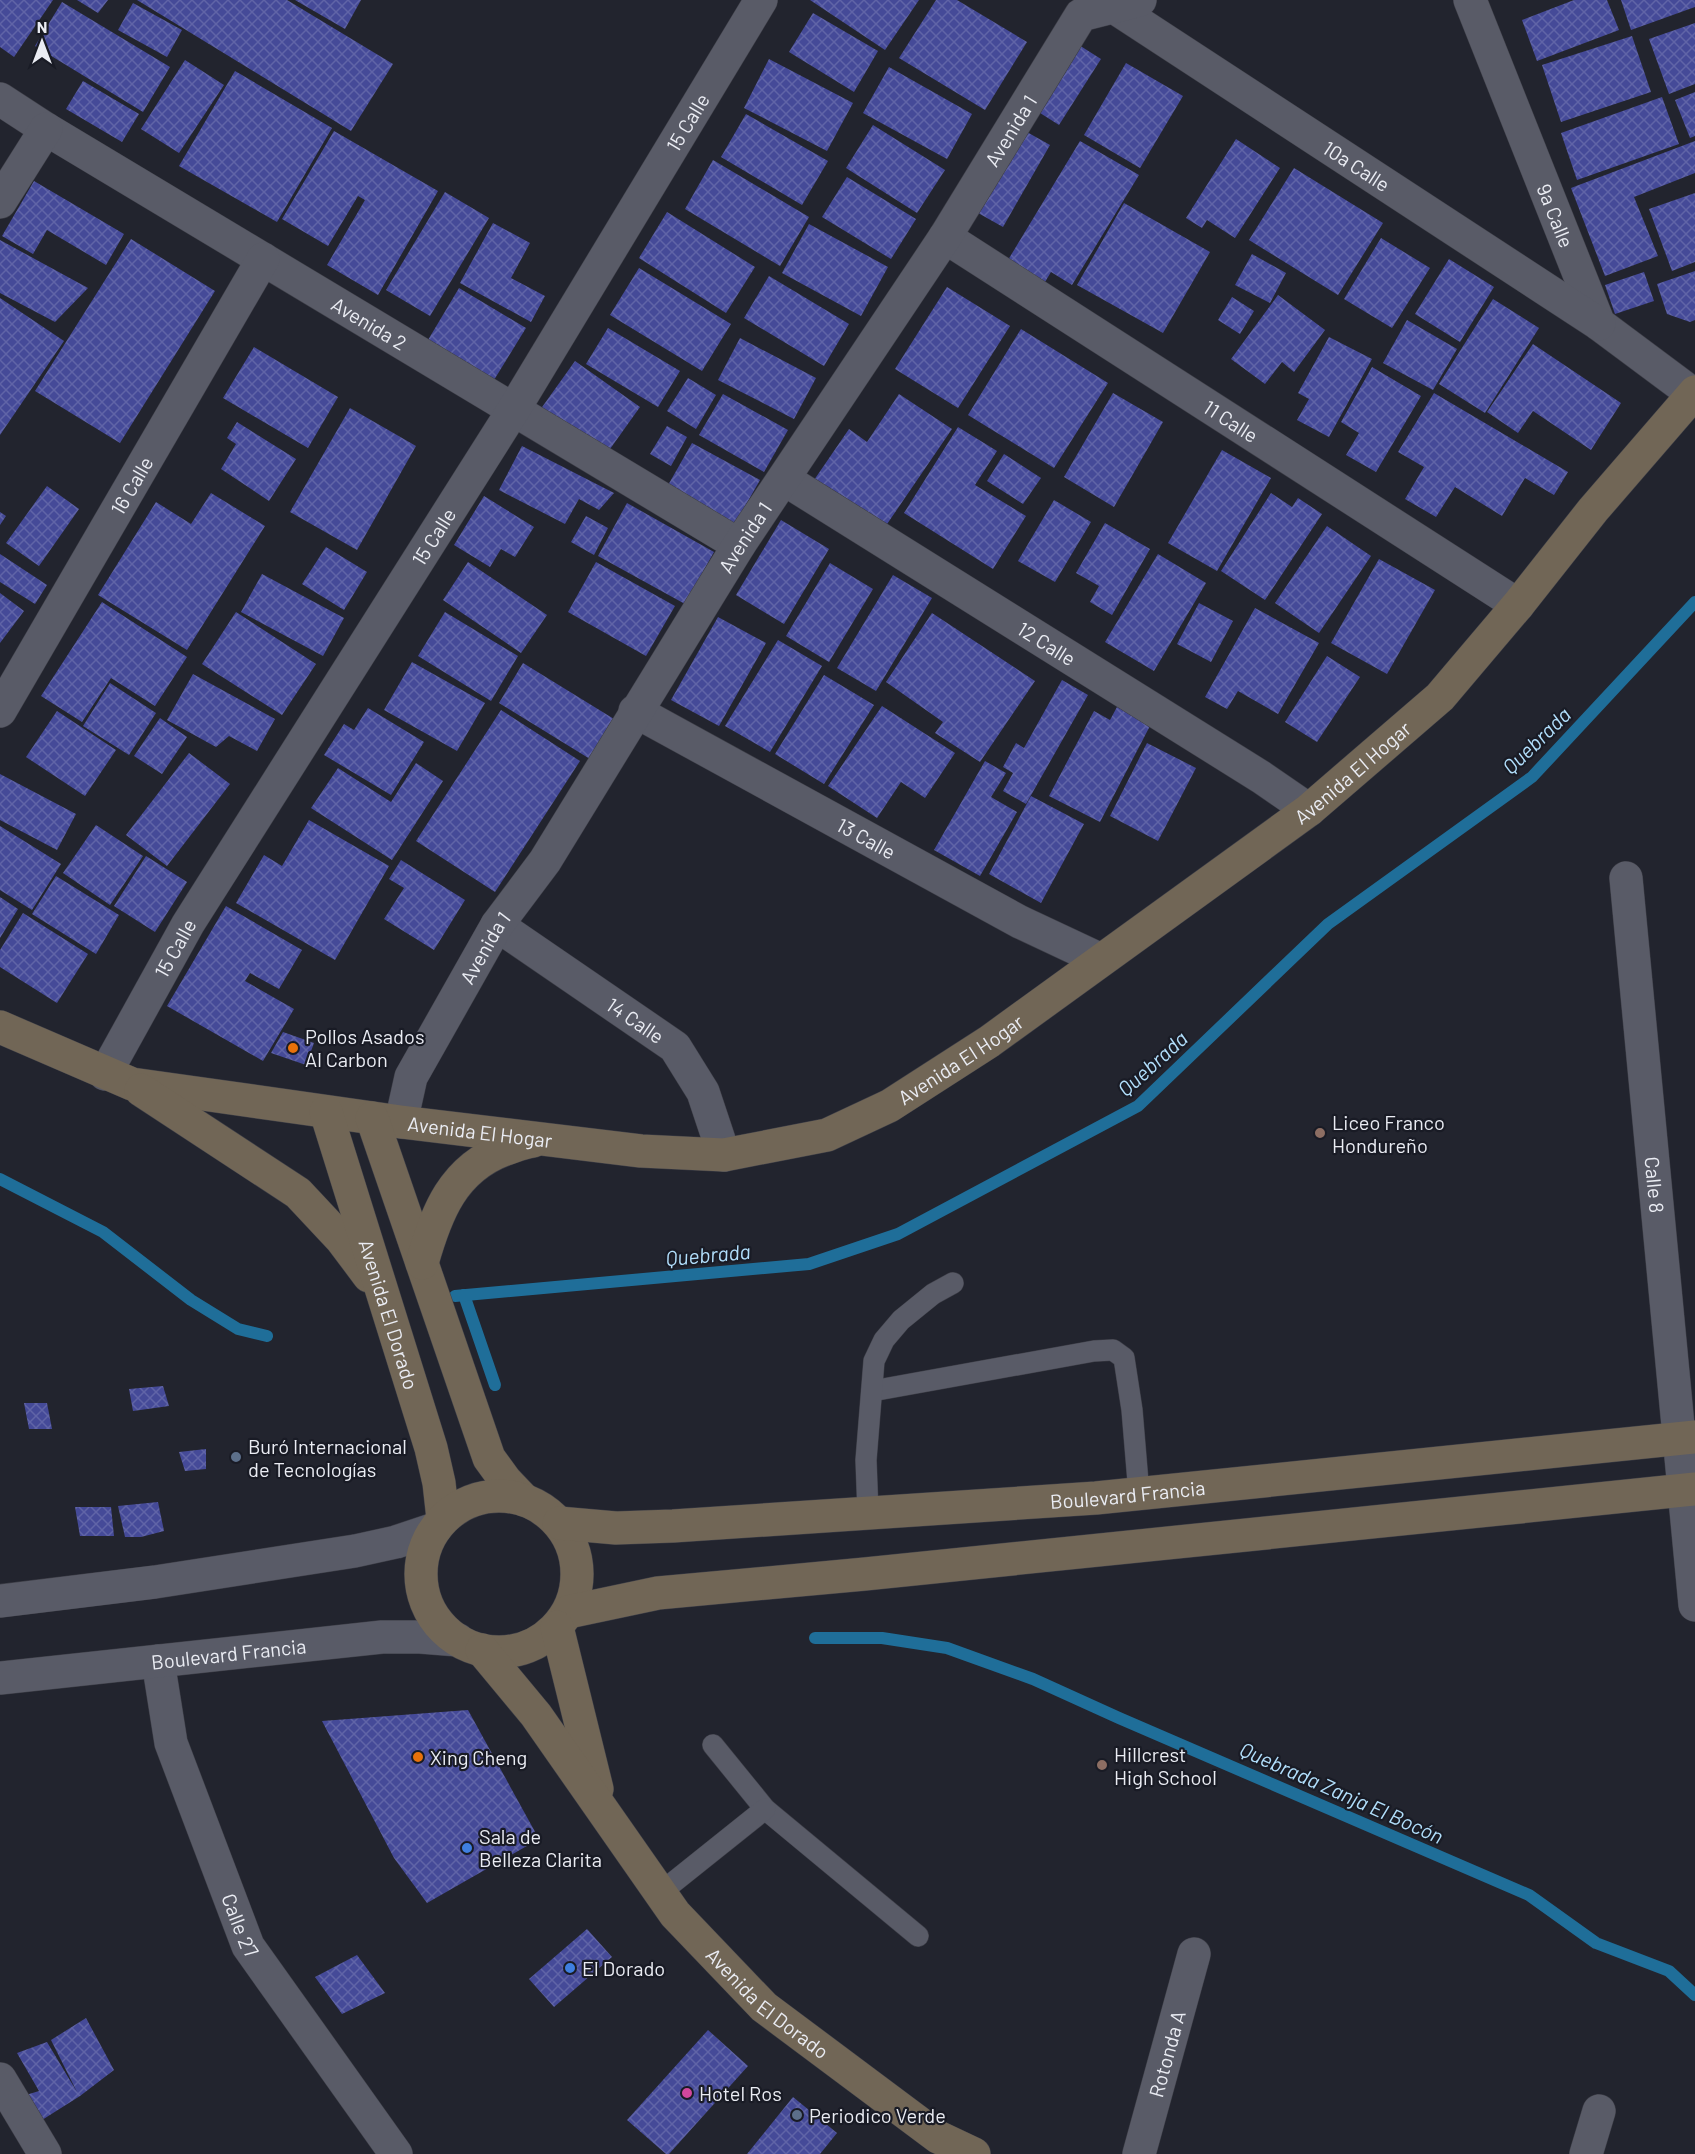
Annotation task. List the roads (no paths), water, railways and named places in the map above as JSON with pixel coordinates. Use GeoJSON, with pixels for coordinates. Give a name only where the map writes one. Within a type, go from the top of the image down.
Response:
{"type":"FeatureCollection","features":[{"type":"Feature","properties":{"kind":"street","name":"15 Calle"},"geometry":{"type":"LineString","coordinates":[[118,1079],[189,924],[514,409],[761,0]]}},
{"type":"Feature","properties":{"kind":"street","name":"9a Calle"},"geometry":{"type":"LineString","coordinates":[[1470,0],[1599,324]]}},
{"type":"Feature","properties":{"kind":"street","name":"10a Calle"},"geometry":{"type":"LineString","coordinates":[[1127,3],[1599,324]]}},
{"type":"Feature","properties":{"kind":"street","name":"Avenida 1"},"geometry":{"type":"LineString","coordinates":[[387,1120],[497,925],[545,861],[739,545],[945,237],[1081,15],[1127,3]]}},
{"type":"Feature","properties":{"kind":"street","name":"Avenida 2"},"geometry":{"type":"LineString","coordinates":[[0,99],[46,129],[739,545]]}},
{"type":"Feature","properties":{"kind":"street"},"geometry":{"type":"LineString","coordinates":[[0,202],[46,129]]}},
{"type":"Feature","properties":{"kind":"street","name":"11 Calle"},"geometry":{"type":"LineString","coordinates":[[945,237],[1518,605]]}},
{"type":"Feature","properties":{"kind":"street","name":"16 Calle"},"geometry":{"type":"LineString","coordinates":[[0,711],[263,259]]}},
{"type":"Feature","properties":{"kind":"street"},"geometry":{"type":"LineString","coordinates":[[1599,324],[1694,393]]}},
{"type":"Feature","properties":{"kind":"street","name":"Avenida El Hogar"},"geometry":{"type":"LineString","coordinates":[[0,1027],[118,1079],[326,1112],[640,1151],[724,1155],[827,1136],[889,1106],[990,1041],[1309,810],[1440,697],[1518,605],[1593,510],[1694,393]]}},
{"type":"Feature","properties":{"kind":"street","name":"12 Calle"},"geometry":{"type":"LineString","coordinates":[[784,478],[1261,777],[1309,810]]}},
{"type":"Feature","properties":{"kind":"street","name":"13 Calle"},"geometry":{"type":"LineString","coordinates":[[635,711],[1020,922],[1101,960]]}},
{"type":"Feature","properties":{"kind":"street","name":"Calle 8"},"geometry":{"type":"LineString","coordinates":[[1626,878],[1687,1438],[1695,1605]]}},
{"type":"Feature","properties":{"kind":"street","name":"14 Calle"},"geometry":{"type":"LineString","coordinates":[[497,925],[675,1047],[703,1092],[724,1155]]}},
{"type":"Feature","properties":{"kind":"street"},"geometry":{"type":"LineString","coordinates":[[118,1079],[298,1193],[342,1240],[382,1292]]}},
{"type":"Feature","properties":{"kind":"street","name":"Avenida El Dorado"},"geometry":{"type":"LineString","coordinates":[[326,1112],[431,1448],[439,1484],[439,1524]]}},
{"type":"Feature","properties":{"kind":"street"},"geometry":{"type":"LineString","coordinates":[[387,1120],[422,1263],[489,1458],[504,1480],[524,1500]]}},
{"type":"Feature","properties":{"kind":"street"},"geometry":{"type":"LineString","coordinates":[[422,1263],[432,1229],[445,1198],[467,1172],[495,1153],[528,1142],[562,1140]]}},
{"type":"Feature","properties":{"kind":"street","name":"Boulevard Francia"},"geometry":{"type":"LineString","coordinates":[[559,1522],[616,1528],[1084,1499],[1687,1438]]}},
{"type":"Feature","properties":{"kind":"street"},"geometry":{"type":"LineString","coordinates":[[562,1619],[658,1593],[1689,1490]]}},
{"type":"Feature","properties":{"kind":"street"},"geometry":{"type":"LineString","coordinates":[[0,1601],[155,1582],[355,1551],[396,1542],[439,1524],[460,1506],[481,1498],[502,1496],[524,1500],[543,1509],[559,1522],[572,1543],[578,1566],[576,1590],[562,1619],[541,1640],[523,1648],[502,1652],[470,1645],[439,1624],[426,1602],[420,1577],[424,1551],[439,1524]]}},
{"type":"Feature","properties":{"kind":"street","name":"Avenida El Dorado"},"geometry":{"type":"LineString","coordinates":[[562,1619],[602,1809]]}},
{"type":"Feature","properties":{"kind":"street","name":"Boulevard Francia"},"geometry":{"type":"LineString","coordinates":[[0,1678],[382,1637],[420,1637],[470,1645]]}},
{"type":"Feature","properties":{"kind":"street","name":"Avenida El Dorado"},"geometry":{"type":"LineString","coordinates":[[470,1645],[536,1715],[675,1914],[764,2007],[938,2137],[974,2154]]}},
{"type":"Feature","properties":{"kind":"street","name":"Calle 27"},"geometry":{"type":"LineString","coordinates":[[158,1661],[171,1743],[248,1946],[396,2154]]}},
{"type":"Feature","properties":{"kind":"street","name":"Rotonda A"},"geometry":{"type":"LineString","coordinates":[[1139,2154],[1194,1954]]}},
{"type":"Feature","properties":{"kind":"street"},"geometry":{"type":"LineString","coordinates":[[0,2079],[45,2154]]}},
{"type":"Feature","properties":{"kind":"street"},"geometry":{"type":"LineString","coordinates":[[1586,2154],[1599,2111]]}},
{"type":"Feature","properties":{"kind":"lane"},"geometry":{"type":"LineString","coordinates":[[868,1513],[866,1460],[874,1361],[884,1340],[901,1320],[933,1294],[953,1283]]}},
{"type":"Feature","properties":{"kind":"lane"},"geometry":{"type":"LineString","coordinates":[[872,1391],[1095,1351],[1113,1350],[1124,1358],[1132,1410],[1139,1494]]}},
{"type":"Feature","properties":{"kind":"lane"},"geometry":{"type":"LineString","coordinates":[[713,1745],[765,1809],[918,1936]]}},
{"type":"Feature","properties":{"kind":"lane"},"geometry":{"type":"LineString","coordinates":[[660,1893],[765,1809]]}},
{"type":"Feature","properties":{"kind":"waterway","name":"Quebrada"},"geometry":{"type":"LineString","coordinates":[[455,1296],[809,1264],[898,1234],[1138,1106],[1328,924],[1532,777],[1695,602]]}},
{"type":"Feature","properties":{"kind":"waterway","name":"Quebrada Zanja El Bocón"},"geometry":{"type":"LineString","coordinates":[[0,1179],[103,1232],[191,1300],[238,1329],[267,1336]]}},
{"type":"Feature","properties":{"kind":"waterway","name":"Quebrada Zanja El Bocón"},"geometry":{"type":"LineString","coordinates":[[464,1295],[495,1385]]}},
{"type":"Feature","properties":{"kind":"waterway","name":"Quebrada Zanja El Bocón"},"geometry":{"type":"LineString","coordinates":[[815,1638],[882,1638],[947,1648],[1033,1679],[1529,1895],[1596,1943],[1669,1971],[1695,1995]]}},
{"type":"Feature","properties":{"kind":"place","name":"Pollos Asados Al Carbon"},"geometry":{"type":"Point","coordinates":[293,1048]}},
{"type":"Feature","properties":{"kind":"place","name":"Liceo Franco Hondureño"},"geometry":{"type":"Point","coordinates":[1320,1133]}},
{"type":"Feature","properties":{"kind":"place","name":"Buró Internacional de Tecnologías"},"geometry":{"type":"Point","coordinates":[236,1457]}},
{"type":"Feature","properties":{"kind":"place","name":"Xing Cheng"},"geometry":{"type":"Point","coordinates":[418,1757]}},
{"type":"Feature","properties":{"kind":"place","name":"Hillcrest High School"},"geometry":{"type":"Point","coordinates":[1102,1765]}},
{"type":"Feature","properties":{"kind":"place","name":"Sala de Belleza Clarita"},"geometry":{"type":"Point","coordinates":[467,1848]}},
{"type":"Feature","properties":{"kind":"place","name":"El Dorado"},"geometry":{"type":"Point","coordinates":[570,1968]}},
{"type":"Feature","properties":{"kind":"place","name":"Hotel Ros"},"geometry":{"type":"Point","coordinates":[687,2093]}},
{"type":"Feature","properties":{"kind":"place","name":"Periodico Verde"},"geometry":{"type":"Point","coordinates":[797,2115]}}]}
